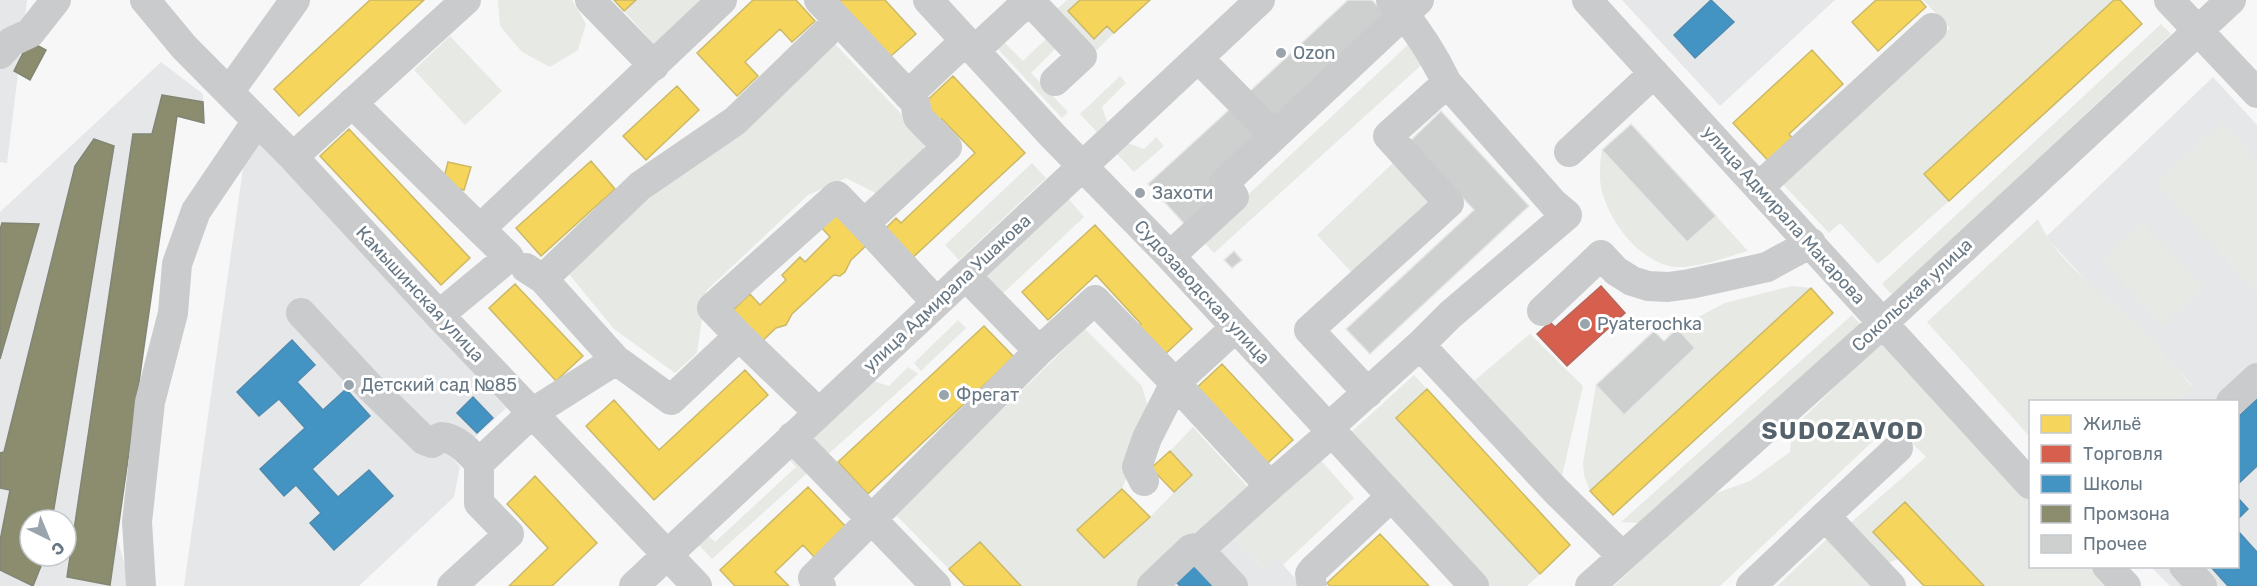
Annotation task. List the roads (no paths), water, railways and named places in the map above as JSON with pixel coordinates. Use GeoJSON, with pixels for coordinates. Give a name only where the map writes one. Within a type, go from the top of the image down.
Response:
{"type":"FeatureCollection","features":[{"type":"Feature","properties":{"kind":"street"},"geometry":{"type":"LineString","coordinates":[[0,54],[11,42],[30,33],[56,0]]}},
{"type":"Feature","properties":{"kind":"street"},"geometry":{"type":"LineString","coordinates":[[229,92],[295,0]]}},
{"type":"Feature","properties":{"kind":"street"},"geometry":{"type":"LineString","coordinates":[[293,157],[466,0]]}},
{"type":"Feature","properties":{"kind":"street"},"geometry":{"type":"LineString","coordinates":[[590,0],[654,66]]}},
{"type":"Feature","properties":{"kind":"street"},"geometry":{"type":"LineString","coordinates":[[480,229],[722,0]]}},
{"type":"Feature","properties":{"kind":"street","name":"Судозаводская улица"},"geometry":{"type":"LineString","coordinates":[[928,0],[1170,256],[1474,586]]}},
{"type":"Feature","properties":{"kind":"street","name":"улица Адмирала Ушакова"},"geometry":{"type":"LineString","coordinates":[[634,586],[1260,0]]}},
{"type":"Feature","properties":{"kind":"street","name":"улица Адмирала Макарова"},"geometry":{"type":"LineString","coordinates":[[1587,0],[2029,482]]}},
{"type":"Feature","properties":{"kind":"street"},"geometry":{"type":"LineString","coordinates":[[2169,0],[2257,93]]}},
{"type":"Feature","properties":{"kind":"street","name":"Сокольская улица"},"geometry":{"type":"LineString","coordinates":[[1590,586],[1883,323],[2231,0]]}},
{"type":"Feature","properties":{"kind":"street","name":"Камышинская улица"},"geometry":{"type":"LineString","coordinates":[[154,3],[184,47],[293,157],[439,315],[697,586]]}},
{"type":"Feature","properties":{"kind":"street"},"geometry":{"type":"LineString","coordinates":[[908,95],[970,46],[1015,5],[1082,56],[1055,81]]}},
{"type":"Feature","properties":{"kind":"street"},"geometry":{"type":"LineString","coordinates":[[1170,256],[1234,197],[1224,183],[1405,5],[1447,83],[1553,203],[1567,215],[1450,315],[1329,431],[1199,550]]}},
{"type":"Feature","properties":{"kind":"street"},"geometry":{"type":"LineString","coordinates":[[543,279],[640,186],[735,121],[829,10],[915,102],[918,117],[947,147],[864,224]]}},
{"type":"Feature","properties":{"kind":"street"},"geometry":{"type":"LineString","coordinates":[[1759,187],[1932,28]]}},
{"type":"Feature","properties":{"kind":"street"},"geometry":{"type":"LineString","coordinates":[[1198,58],[1274,135]]}},
{"type":"Feature","properties":{"kind":"street"},"geometry":{"type":"LineString","coordinates":[[1569,152],[1654,73]]}},
{"type":"Feature","properties":{"kind":"street"},"geometry":{"type":"LineString","coordinates":[[1368,393],[1309,330],[1449,203],[1388,136],[1447,83]]}},
{"type":"Feature","properties":{"kind":"street"},"geometry":{"type":"LineString","coordinates":[[352,103],[508,256],[543,279],[616,360],[671,400],[740,336]]}},
{"type":"Feature","properties":{"kind":"street"},"geometry":{"type":"LineString","coordinates":[[141,586],[137,522],[150,402],[173,313],[177,264],[196,211],[257,121]]}},
{"type":"Feature","properties":{"kind":"street"},"geometry":{"type":"LineString","coordinates":[[819,413],[712,308],[837,196],[936,302]]}},
{"type":"Feature","properties":{"kind":"street"},"geometry":{"type":"LineString","coordinates":[[1542,311],[1601,255],[1616,271],[1632,281],[1648,286],[1668,286],[1689,284],[1767,267],[1811,243]]}},
{"type":"Feature","properties":{"kind":"street"},"geometry":{"type":"LineString","coordinates":[[439,315],[508,256]]}},
{"type":"Feature","properties":{"kind":"street"},"geometry":{"type":"LineString","coordinates":[[966,276],[1039,351]]}},
{"type":"Feature","properties":{"kind":"street"},"geometry":{"type":"LineString","coordinates":[[821,586],[813,578],[1039,351],[1095,300],[1270,486]]}},
{"type":"Feature","properties":{"kind":"street"},"geometry":{"type":"LineString","coordinates":[[301,313],[368,385],[424,440],[432,443],[441,437],[448,438],[465,447],[479,463],[479,503],[509,534],[452,586]]}},
{"type":"Feature","properties":{"kind":"street"},"geometry":{"type":"LineString","coordinates":[[1144,481],[1137,467],[1147,438],[1174,383],[1235,328]]}},
{"type":"Feature","properties":{"kind":"street"},"geometry":{"type":"LineString","coordinates":[[1420,345],[1556,491],[1622,556]]}},
{"type":"Feature","properties":{"kind":"street"},"geometry":{"type":"LineString","coordinates":[[479,463],[532,413],[616,360]]}},
{"type":"Feature","properties":{"kind":"street"},"geometry":{"type":"LineString","coordinates":[[2234,400],[2257,378]]}},
{"type":"Feature","properties":{"kind":"street"},"geometry":{"type":"LineString","coordinates":[[792,437],[936,586]]}},
{"type":"Feature","properties":{"kind":"street"},"geometry":{"type":"LineString","coordinates":[[1751,586],[1898,448]]}},
{"type":"Feature","properties":{"kind":"street"},"geometry":{"type":"LineString","coordinates":[[1312,586],[1310,574],[1313,570],[1391,497]]}},
{"type":"Feature","properties":{"kind":"street"},"geometry":{"type":"LineString","coordinates":[[1825,516],[1891,586]]}},
{"type":"Feature","properties":{"kind":"street"},"geometry":{"type":"LineString","coordinates":[[1152,586],[1191,549],[1196,548],[1233,586]]}},
{"type":"Feature","properties":{"kind":"street"},"geometry":{"type":"LineString","coordinates":[[2108,568],[2126,586]]}},
{"type":"Feature","properties":{"kind":"street"},"geometry":{"type":"LineString","coordinates":[[2185,568],[2202,586]]}},
{"type":"Feature","properties":{"kind":"place","name":"Ozon"},"geometry":{"type":"Point","coordinates":[1281,53]}},
{"type":"Feature","properties":{"kind":"place","name":"Захоти"},"geometry":{"type":"Point","coordinates":[1140,193]}},
{"type":"Feature","properties":{"kind":"place","name":"Pyaterochka"},"geometry":{"type":"Point","coordinates":[1585,324]}},
{"type":"Feature","properties":{"kind":"place","name":"Детский сад №85"},"geometry":{"type":"Point","coordinates":[349,385]}},
{"type":"Feature","properties":{"kind":"place","name":"Фрегат"},"geometry":{"type":"Point","coordinates":[944,395]}},
{"type":"Feature","properties":{"kind":"district","name":"SUDOZAVOD"},"geometry":{"type":"Point","coordinates":[1843,431]}}]}
